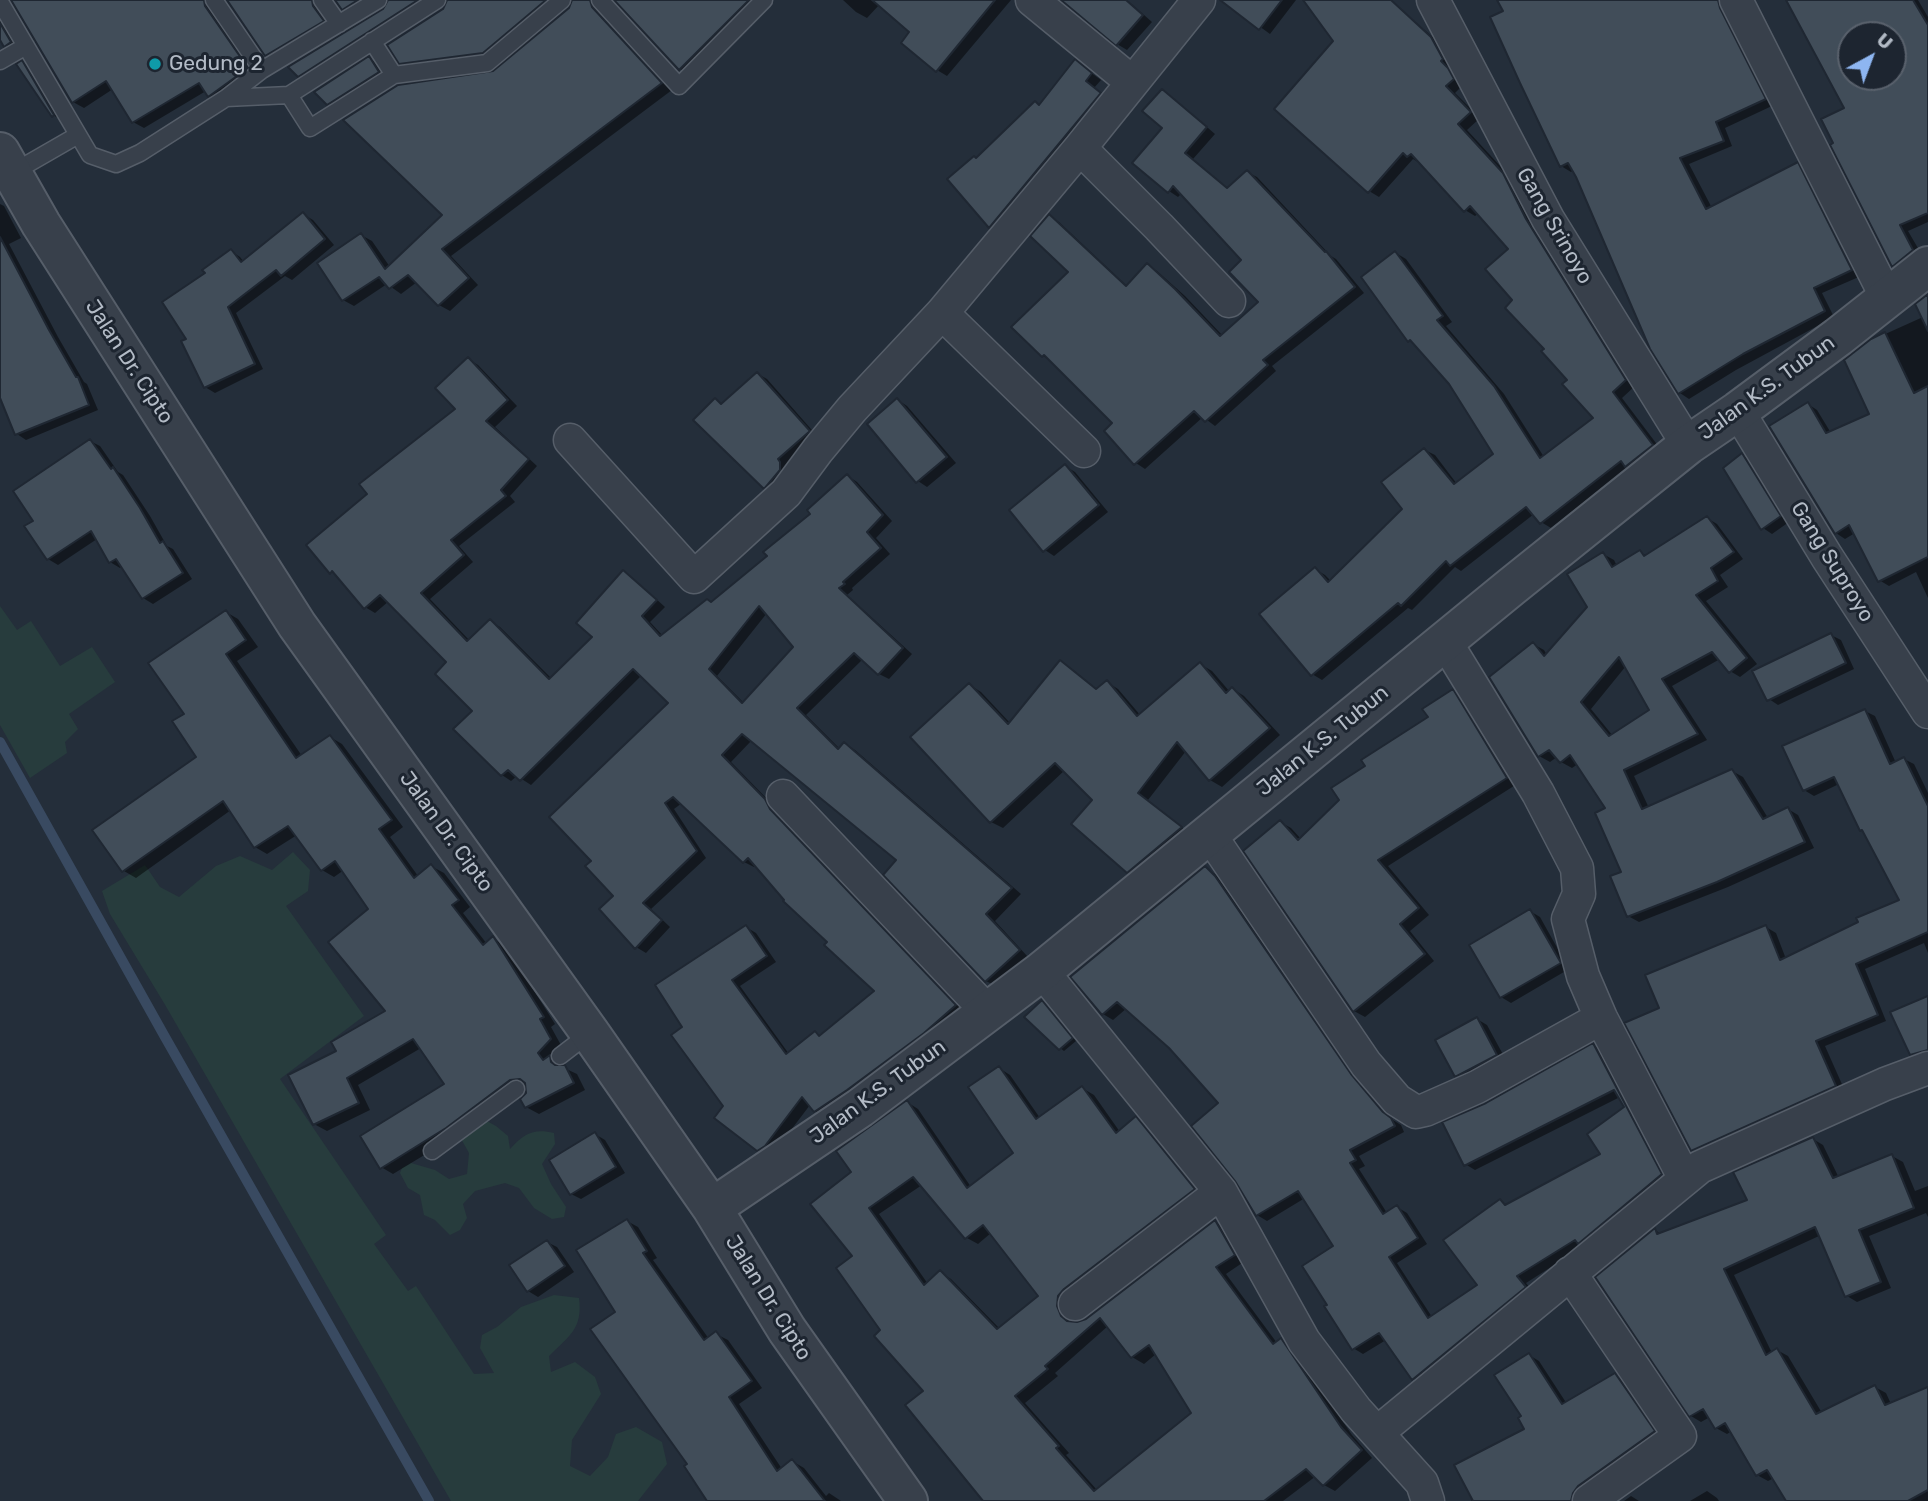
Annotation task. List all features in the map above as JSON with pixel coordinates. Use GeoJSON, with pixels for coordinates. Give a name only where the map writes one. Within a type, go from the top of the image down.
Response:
{"type":"FeatureCollection","features":[{"type":"Feature","properties":{"kind":"street"},"geometry":{"type":"LineString","coordinates":[[1032,0],[1132,82]]}},
{"type":"Feature","properties":{"kind":"street"},"geometry":{"type":"LineString","coordinates":[[570,440],[694,578],[786,493],[852,409],[943,313],[1199,0]]}},
{"type":"Feature","properties":{"kind":"street","name":"Gang Srinoyo"},"geometry":{"type":"LineString","coordinates":[[1433,0],[1548,219],[1688,445]]}},
{"type":"Feature","properties":{"kind":"street"},"geometry":{"type":"LineString","coordinates":[[1736,0],[1887,298]]}},
{"type":"Feature","properties":{"kind":"street"},"geometry":{"type":"LineString","coordinates":[[1080,148],[1229,301]]}},
{"type":"Feature","properties":{"kind":"street","name":"Jalan Dr. Cipto"},"geometry":{"type":"LineString","coordinates":[[6,163],[41,224],[297,625],[590,1033],[712,1208],[787,1330],[908,1501]]}},
{"type":"Feature","properties":{"kind":"street","name":"Jalan K.S. Tubun"},"geometry":{"type":"LineString","coordinates":[[712,1208],[860,1108],[1042,971],[1688,445],[1838,337],[1928,266]]}},
{"type":"Feature","properties":{"kind":"street"},"geometry":{"type":"LineString","coordinates":[[943,313],[1084,451]]}},
{"type":"Feature","properties":{"kind":"street","name":"Gang Suproyo"},"geometry":{"type":"LineString","coordinates":[[1738,411],[1827,557],[1925,700]]}},
{"type":"Feature","properties":{"kind":"street"},"geometry":{"type":"LineString","coordinates":[[1445,641],[1538,793],[1577,868],[1579,894],[1568,919],[1583,976],[1601,1018],[1685,1179]]}},
{"type":"Feature","properties":{"kind":"street"},"geometry":{"type":"LineString","coordinates":[[783,796],[987,1011]]}},
{"type":"Feature","properties":{"kind":"street"},"geometry":{"type":"LineString","coordinates":[[1210,835],[1366,1064],[1397,1100],[1416,1112],[1477,1087],[1601,1018]]}},
{"type":"Feature","properties":{"kind":"street"},"geometry":{"type":"LineString","coordinates":[[1042,971],[1221,1192],[1304,1341],[1356,1410],[1422,1483],[1428,1501]]}},
{"type":"Feature","properties":{"kind":"street"},"geometry":{"type":"LineString","coordinates":[[1377,1433],[1700,1167],[1885,1084],[1928,1068]]}},
{"type":"Feature","properties":{"kind":"street"},"geometry":{"type":"LineString","coordinates":[[1075,1304],[1221,1192]]}},
{"type":"Feature","properties":{"kind":"street"},"geometry":{"type":"LineString","coordinates":[[1570,1273],[1680,1436],[1589,1501]]}},
{"type":"Feature","properties":{"kind":"lane"},"geometry":{"type":"LineString","coordinates":[[214,0],[262,70]]}},
{"type":"Feature","properties":{"kind":"lane"},"geometry":{"type":"LineString","coordinates":[[322,0],[339,24]]}},
{"type":"Feature","properties":{"kind":"lane"},"geometry":{"type":"LineString","coordinates":[[0,2],[90,155],[116,164],[140,153],[226,98],[262,70],[378,0]]}},
{"type":"Feature","properties":{"kind":"lane"},"geometry":{"type":"LineString","coordinates":[[226,98],[289,95],[437,0]]}},
{"type":"Feature","properties":{"kind":"lane"},"geometry":{"type":"LineString","coordinates":[[289,95],[310,128],[394,75],[488,63],[562,0]]}},
{"type":"Feature","properties":{"kind":"lane"},"geometry":{"type":"LineString","coordinates":[[600,0],[680,86],[764,0]]}},
{"type":"Feature","properties":{"kind":"lane"},"geometry":{"type":"LineString","coordinates":[[372,41],[394,75]]}},
{"type":"Feature","properties":{"kind":"lane"},"geometry":{"type":"LineString","coordinates":[[0,61],[26,46]]}},
{"type":"Feature","properties":{"kind":"lane"},"geometry":{"type":"LineString","coordinates":[[6,163],[78,135]]}},
{"type":"Feature","properties":{"kind":"lane"},"geometry":{"type":"LineString","coordinates":[[560,1056],[590,1033]]}},
{"type":"Feature","properties":{"kind":"lane"},"geometry":{"type":"LineString","coordinates":[[432,1151],[516,1089]]}},
{"type":"Feature","properties":{"kind":"green space"},"geometry":{"type":"Polygon","coordinates":[[[0,606],[17,630],[31,621],[60,666],[92,647],[115,682],[69,714],[78,729],[65,742],[67,753],[30,778],[0,725],[0,606]]]}},
{"type":"Feature","properties":{"kind":"green space"},"geometry":{"type":"Polygon","coordinates":[[[293,852],[310,870],[308,891],[286,906],[364,1016],[280,1079],[386,1235],[374,1244],[408,1291],[416,1286],[474,1374],[494,1373],[480,1348],[482,1335],[497,1327],[521,1307],[554,1295],[579,1298],[577,1325],[549,1356],[551,1372],[575,1362],[595,1377],[601,1394],[572,1440],[570,1466],[590,1476],[608,1457],[616,1434],[636,1427],[662,1442],[667,1464],[638,1501],[451,1501],[110,914],[102,891],[145,865],[160,887],[179,897],[216,866],[240,856],[272,870],[293,852]]]}},
{"type":"Feature","properties":{"kind":"green space"},"geometry":{"type":"Polygon","coordinates":[[[483,1119],[508,1136],[510,1149],[529,1134],[540,1131],[554,1133],[555,1144],[542,1164],[566,1207],[564,1217],[552,1219],[534,1208],[519,1188],[505,1183],[475,1191],[463,1204],[467,1218],[460,1230],[450,1235],[435,1220],[424,1215],[420,1195],[408,1188],[400,1173],[402,1168],[411,1163],[435,1170],[449,1179],[467,1174],[469,1153],[460,1137],[483,1119]]]}},
{"type":"Feature","properties":{"kind":"building","name":"Gedung 2"},"geometry":{"type":"Polygon","coordinates":[[[11,0],[204,0],[205,6],[248,68],[208,97],[199,83],[132,123],[106,81],[72,103],[11,0]]]}},
{"type":"Feature","properties":{"kind":"building"},"geometry":{"type":"Polygon","coordinates":[[[227,0],[312,0],[313,6],[324,21],[265,56],[227,0]]]}},
{"type":"Feature","properties":{"kind":"building"},"geometry":{"type":"Polygon","coordinates":[[[335,0],[358,0],[342,10],[335,0]]]}},
{"type":"Feature","properties":{"kind":"building"},"geometry":{"type":"Polygon","coordinates":[[[388,0],[418,0],[298,77],[288,67],[383,9],[388,0]]]}},
{"type":"Feature","properties":{"kind":"building"},"geometry":{"type":"Polygon","coordinates":[[[447,0],[546,0],[483,53],[399,64],[387,45],[443,9],[447,0]]]}},
{"type":"Feature","properties":{"kind":"building"},"geometry":{"type":"Polygon","coordinates":[[[572,0],[590,0],[592,7],[662,83],[442,249],[469,278],[438,306],[408,275],[389,289],[379,277],[342,301],[317,263],[361,233],[385,269],[442,215],[343,120],[398,85],[493,71],[569,8],[572,0]]]}},
{"type":"Feature","properties":{"kind":"building"},"geometry":{"type":"Polygon","coordinates":[[[614,0],[749,0],[679,70],[614,0]]]}},
{"type":"Feature","properties":{"kind":"building"},"geometry":{"type":"Polygon","coordinates":[[[872,0],[995,0],[936,72],[901,43],[909,32],[872,0]]]}},
{"type":"Feature","properties":{"kind":"building"},"geometry":{"type":"Polygon","coordinates":[[[1061,0],[1126,0],[1143,15],[1116,46],[1061,0]]]}},
{"type":"Feature","properties":{"kind":"building"},"geometry":{"type":"Polygon","coordinates":[[[1220,0],[1282,0],[1259,30],[1220,0]]]}},
{"type":"Feature","properties":{"kind":"building"},"geometry":{"type":"Polygon","coordinates":[[[1303,0],[1391,0],[1431,37],[1443,59],[1441,61],[1454,79],[1446,86],[1471,112],[1458,124],[1503,173],[1526,219],[1626,380],[1613,392],[1653,445],[1625,467],[1621,461],[1540,524],[1526,507],[1450,566],[1446,561],[1401,606],[1398,603],[1311,676],[1259,614],[1315,567],[1328,582],[1402,509],[1381,482],[1424,448],[1454,484],[1493,454],[1449,384],[1410,340],[1408,342],[1361,277],[1395,251],[1443,316],[1437,320],[1494,386],[1540,458],[1593,418],[1562,384],[1567,380],[1541,351],[1544,349],[1505,308],[1512,300],[1485,269],[1508,249],[1470,206],[1464,212],[1411,154],[1407,157],[1403,153],[1368,193],[1274,109],[1333,41],[1303,0]]]}},
{"type":"Feature","properties":{"kind":"building"},"geometry":{"type":"Polygon","coordinates":[[[1497,0],[1718,0],[1766,99],[1716,122],[1724,141],[1680,158],[1706,209],[1798,162],[1852,270],[1814,288],[1825,311],[1743,354],[1678,394],[1650,349],[1576,177],[1568,163],[1560,167],[1520,83],[1490,17],[1503,11],[1497,0]]]}},
{"type":"Feature","properties":{"kind":"building"},"geometry":{"type":"Polygon","coordinates":[[[1786,0],[1913,0],[1928,25],[1928,213],[1900,225],[1913,250],[1892,267],[1830,145],[1833,143],[1821,119],[1844,108],[1786,0]]]}},
{"type":"Feature","properties":{"kind":"building"},"geometry":{"type":"Polygon","coordinates":[[[0,23],[11,42],[4,47],[0,40],[0,23]]]}},
{"type":"Feature","properties":{"kind":"building"},"geometry":{"type":"Polygon","coordinates":[[[369,56],[379,72],[327,105],[314,92],[369,56]]]}},
{"type":"Feature","properties":{"kind":"building"},"geometry":{"type":"Polygon","coordinates":[[[1075,59],[1092,73],[1086,81],[1101,93],[989,228],[947,179],[974,156],[976,158],[1035,101],[1039,105],[1075,59]]]}},
{"type":"Feature","properties":{"kind":"building"},"geometry":{"type":"Polygon","coordinates":[[[22,60],[54,115],[52,117],[16,64],[22,60]]]}},
{"type":"Feature","properties":{"kind":"building"},"geometry":{"type":"Polygon","coordinates":[[[1162,89],[1207,127],[1185,153],[1227,188],[1247,170],[1326,251],[1355,287],[1263,360],[1268,365],[1205,422],[1194,411],[1134,465],[1104,431],[1112,423],[1044,355],[1042,357],[1011,327],[1068,272],[1030,236],[1049,214],[1126,286],[1147,263],[1220,336],[1258,302],[1229,272],[1241,260],[1173,186],[1168,193],[1132,163],[1162,128],[1142,111],[1162,89]]]}},
{"type":"Feature","properties":{"kind":"building"},"geometry":{"type":"Polygon","coordinates":[[[303,212],[325,239],[281,276],[276,270],[228,307],[255,364],[204,388],[181,341],[186,339],[162,302],[205,273],[202,270],[231,249],[241,262],[303,212]]]}},
{"type":"Feature","properties":{"kind":"building"},"geometry":{"type":"Polygon","coordinates":[[[0,237],[49,330],[78,377],[89,405],[15,435],[0,398],[0,237]]]}},
{"type":"Feature","properties":{"kind":"building"},"geometry":{"type":"Polygon","coordinates":[[[1928,294],[1928,331],[1915,304],[1928,294]]]}},
{"type":"Feature","properties":{"kind":"building"},"geometry":{"type":"Polygon","coordinates":[[[1885,332],[1914,393],[1928,386],[1928,557],[1878,582],[1849,525],[1835,534],[1769,426],[1808,402],[1826,433],[1869,414],[1844,360],[1871,339],[1885,332]]]}},
{"type":"Feature","properties":{"kind":"building"},"geometry":{"type":"Polygon","coordinates":[[[468,357],[508,400],[486,421],[529,459],[501,490],[506,496],[451,540],[464,555],[421,593],[467,641],[490,619],[549,679],[592,637],[576,623],[623,570],[657,600],[642,616],[660,636],[707,599],[711,602],[767,556],[763,552],[810,514],[807,510],[847,474],[883,515],[867,532],[881,548],[839,588],[903,648],[878,675],[854,653],[797,708],[838,749],[844,742],[1012,888],[986,914],[1020,950],[985,982],[883,875],[896,860],[742,734],[722,755],[956,1005],[924,1033],[814,1112],[802,1097],[765,1146],[757,1151],[714,1118],[723,1106],[671,1035],[682,1027],[655,985],[746,925],[767,956],[732,980],[786,1054],[815,1031],[819,1036],[874,991],[824,945],[827,942],[783,901],[748,858],[743,863],[673,797],[665,803],[697,851],[643,903],[662,920],[635,949],[599,909],[613,896],[585,866],[591,861],[549,817],[668,703],[633,669],[520,781],[508,770],[501,776],[453,729],[472,711],[435,674],[446,662],[380,595],[364,609],[306,545],[367,494],[359,484],[455,409],[435,388],[468,357]],[[759,606],[709,669],[742,703],[793,647],[759,606]]]}},
{"type":"Feature","properties":{"kind":"building"},"geometry":{"type":"Polygon","coordinates":[[[757,372],[810,431],[778,459],[780,470],[764,489],[693,420],[715,398],[721,404],[757,372]]]}},
{"type":"Feature","properties":{"kind":"building"},"geometry":{"type":"Polygon","coordinates":[[[897,398],[947,457],[916,483],[867,424],[897,398]]]}},
{"type":"Feature","properties":{"kind":"building"},"geometry":{"type":"Polygon","coordinates":[[[90,439],[111,469],[113,467],[160,543],[163,541],[183,573],[142,599],[116,559],[109,563],[91,531],[47,560],[24,526],[33,521],[13,491],[90,439]]]}},
{"type":"Feature","properties":{"kind":"building"},"geometry":{"type":"Polygon","coordinates":[[[1742,453],[1781,516],[1761,530],[1723,468],[1742,453]]]}},
{"type":"Feature","properties":{"kind":"building"},"geometry":{"type":"Polygon","coordinates":[[[1065,464],[1099,505],[1043,552],[1009,510],[1065,464]]]}},
{"type":"Feature","properties":{"kind":"building"},"geometry":{"type":"Polygon","coordinates":[[[1707,516],[1734,552],[1711,568],[1718,581],[1696,595],[1747,658],[1729,673],[1712,652],[1662,679],[1698,734],[1624,770],[1642,809],[1732,769],[1763,819],[1788,807],[1805,842],[1717,882],[1627,917],[1610,876],[1621,872],[1595,813],[1605,808],[1570,755],[1560,763],[1549,750],[1538,757],[1489,677],[1533,642],[1544,656],[1587,607],[1567,574],[1603,552],[1612,567],[1640,550],[1644,556],[1707,516]],[[1619,657],[1581,702],[1609,736],[1649,710],[1619,657]]]}},
{"type":"Feature","properties":{"kind":"building"},"geometry":{"type":"Polygon","coordinates":[[[226,610],[246,640],[226,654],[296,758],[330,735],[392,820],[379,829],[414,878],[431,864],[459,900],[452,905],[483,945],[493,936],[544,1017],[540,1019],[551,1039],[538,1053],[543,1060],[550,1055],[551,1062],[555,1065],[565,1065],[574,1083],[525,1108],[520,1099],[526,1093],[525,1083],[520,1079],[510,1080],[446,1128],[380,1169],[360,1136],[444,1084],[413,1039],[347,1078],[359,1103],[313,1125],[288,1075],[336,1051],[331,1042],[385,1011],[328,942],[368,909],[335,861],[321,871],[288,826],[254,848],[223,801],[122,872],[92,830],[196,757],[172,721],[184,714],[148,663],[226,610]]]}},
{"type":"Feature","properties":{"kind":"building"},"geometry":{"type":"Polygon","coordinates":[[[1831,633],[1846,663],[1767,701],[1752,671],[1831,633]]]}},
{"type":"Feature","properties":{"kind":"building"},"geometry":{"type":"Polygon","coordinates":[[[1060,660],[1096,689],[1107,680],[1137,716],[1200,662],[1226,693],[1232,687],[1270,728],[1209,781],[1177,742],[1138,793],[1182,827],[1127,873],[1071,824],[1092,800],[1055,763],[990,823],[910,737],[969,683],[1008,724],[1060,660]]]}},
{"type":"Feature","properties":{"kind":"building"},"geometry":{"type":"Polygon","coordinates":[[[1453,689],[1507,778],[1378,860],[1419,908],[1400,924],[1425,954],[1353,1012],[1243,851],[1280,820],[1298,840],[1339,800],[1331,788],[1365,766],[1361,760],[1428,717],[1422,709],[1453,689]]]}},
{"type":"Feature","properties":{"kind":"building"},"geometry":{"type":"Polygon","coordinates":[[[1865,709],[1890,764],[1904,757],[1928,806],[1928,932],[1856,964],[1878,1015],[1816,1041],[1836,1086],[1691,1151],[1624,1023],[1659,1008],[1645,975],[1766,925],[1780,960],[1858,922],[1856,918],[1899,900],[1862,830],[1860,831],[1834,777],[1803,791],[1782,746],[1865,709]]]}},
{"type":"Feature","properties":{"kind":"building"},"geometry":{"type":"Polygon","coordinates":[[[1205,866],[1215,876],[1351,1074],[1391,1118],[1395,1126],[1350,1150],[1356,1160],[1350,1163],[1383,1214],[1397,1205],[1418,1238],[1389,1257],[1428,1318],[1477,1285],[1443,1240],[1500,1199],[1505,1205],[1600,1154],[1587,1134],[1624,1107],[1614,1090],[1464,1166],[1442,1122],[1486,1103],[1593,1043],[1662,1174],[1578,1244],[1575,1240],[1517,1276],[1526,1287],[1412,1380],[1379,1333],[1352,1350],[1324,1306],[1327,1305],[1302,1266],[1333,1246],[1298,1191],[1256,1216],[1235,1181],[1191,1126],[1218,1103],[1169,1048],[1117,1002],[1102,1015],[1070,977],[1205,866]]]}},
{"type":"Feature","properties":{"kind":"building"},"geometry":{"type":"Polygon","coordinates":[[[1530,909],[1561,963],[1500,998],[1469,945],[1530,909]]]}},
{"type":"Feature","properties":{"kind":"building"},"geometry":{"type":"Polygon","coordinates":[[[1928,996],[1928,1050],[1910,1055],[1890,1012],[1928,996]]]}},
{"type":"Feature","properties":{"kind":"building"},"geometry":{"type":"Polygon","coordinates":[[[1042,1000],[1073,1038],[1059,1050],[1024,1017],[1042,1000]]]}},
{"type":"Feature","properties":{"kind":"building"},"geometry":{"type":"Polygon","coordinates":[[[1477,1017],[1497,1055],[1455,1077],[1435,1040],[1477,1017]]]}},
{"type":"Feature","properties":{"kind":"building"},"geometry":{"type":"Polygon","coordinates":[[[999,1066],[1036,1119],[1082,1086],[1116,1133],[1136,1116],[1195,1189],[1064,1289],[1058,1296],[1057,1306],[1061,1316],[1067,1321],[1086,1319],[1215,1220],[1235,1255],[1216,1267],[1273,1344],[1281,1338],[1341,1427],[1362,1450],[1323,1486],[1306,1469],[1264,1501],[983,1501],[905,1405],[923,1391],[874,1336],[880,1330],[836,1268],[852,1256],[810,1204],[851,1172],[836,1151],[907,1100],[967,1188],[1013,1153],[968,1087],[999,1066]],[[913,1177],[869,1208],[924,1285],[940,1270],[997,1329],[1038,1296],[983,1225],[965,1239],[913,1177]],[[1100,1318],[1045,1366],[1048,1369],[1015,1396],[1094,1491],[1191,1413],[1149,1345],[1131,1358],[1100,1318]]]}},
{"type":"Feature","properties":{"kind":"building"},"geometry":{"type":"Polygon","coordinates":[[[595,1132],[616,1167],[570,1195],[549,1160],[595,1132]]]}},
{"type":"Feature","properties":{"kind":"building"},"geometry":{"type":"Polygon","coordinates":[[[1813,1137],[1833,1178],[1892,1154],[1914,1208],[1859,1230],[1881,1282],[1845,1297],[1815,1227],[1724,1269],[1766,1355],[1777,1348],[1816,1414],[1875,1385],[1885,1405],[1928,1387],[1928,1490],[1908,1501],[1786,1501],[1767,1470],[1756,1476],[1725,1423],[1715,1429],[1703,1409],[1689,1417],[1595,1277],[1655,1228],[1657,1234],[1747,1200],[1733,1172],[1813,1137]]]}},
{"type":"Feature","properties":{"kind":"building"},"geometry":{"type":"Polygon","coordinates":[[[627,1219],[647,1251],[643,1253],[704,1340],[716,1331],[752,1381],[729,1397],[777,1471],[792,1459],[825,1501],[707,1501],[684,1466],[687,1464],[590,1329],[615,1312],[576,1250],[627,1219]]]}},
{"type":"Feature","properties":{"kind":"building"},"geometry":{"type":"Polygon","coordinates":[[[547,1240],[565,1266],[527,1292],[509,1265],[547,1240]]]}},
{"type":"Feature","properties":{"kind":"building"},"geometry":{"type":"Polygon","coordinates":[[[1529,1353],[1562,1404],[1615,1373],[1655,1431],[1578,1486],[1571,1501],[1473,1501],[1454,1465],[1524,1429],[1518,1418],[1521,1416],[1494,1375],[1529,1353]]]}},
{"type":"Feature","properties":{"kind":"waterway"},"geometry":{"type":"LineString","coordinates":[[0,742],[429,1501]]}},
{"type":"Feature","properties":{"kind":"place","name":"Gedung 2"},"geometry":{"type":"Point","coordinates":[155,64]}}]}
